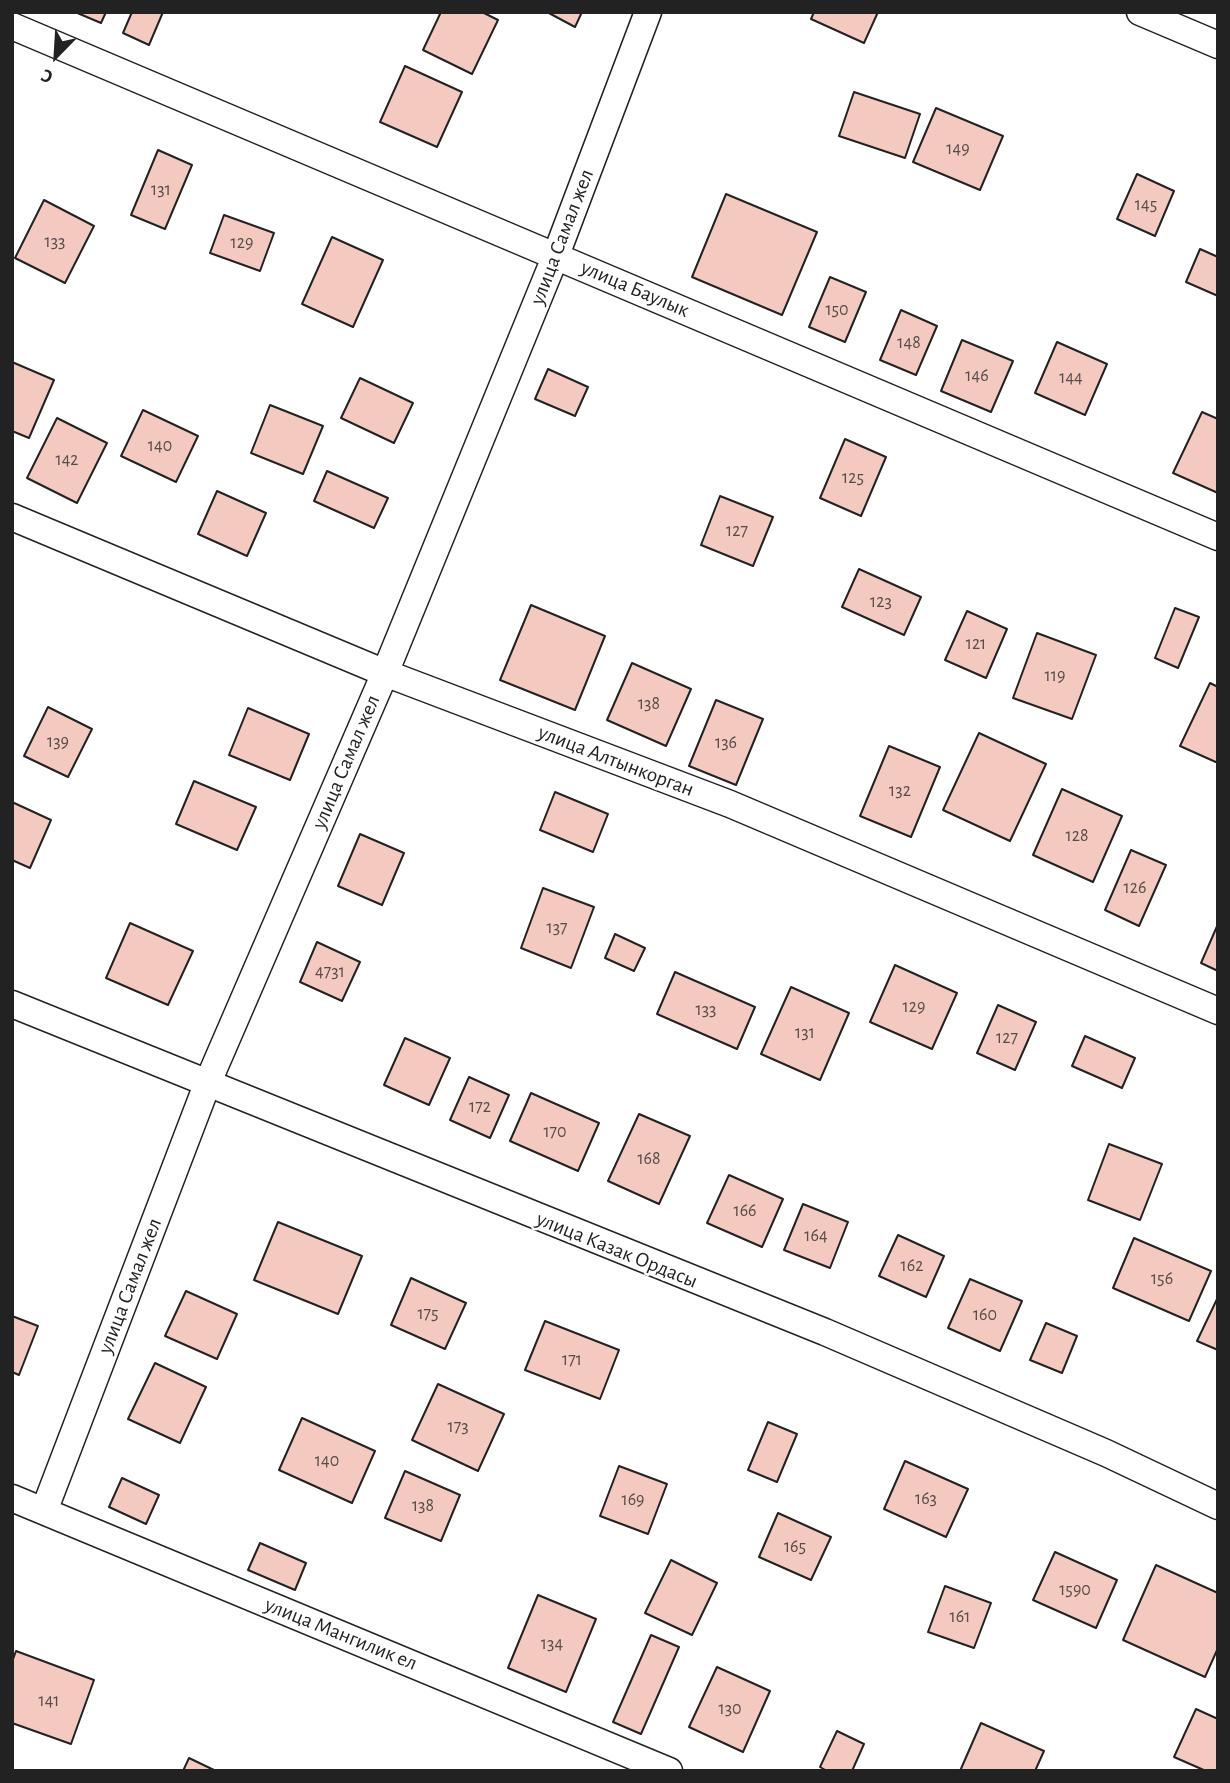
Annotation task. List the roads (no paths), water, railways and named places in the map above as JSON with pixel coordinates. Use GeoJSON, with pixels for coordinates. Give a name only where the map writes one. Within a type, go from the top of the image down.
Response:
{"type":"FeatureCollection","features":[{"type":"Feature","properties":{"kind":"street","name":"улица Самал жел"},"geometry":{"type":"LineString","coordinates":[[44,1511],[208,1082],[385,673],[556,256],[648,12]]}},
{"type":"Feature","properties":{"kind":"street"},"geometry":{"type":"LineString","coordinates":[[1140,12],[1218,45]]}},
{"type":"Feature","properties":{"kind":"street","name":"улица Баулык"},"geometry":{"type":"LineString","coordinates":[[12,26],[1218,537]]}},
{"type":"Feature","properties":{"kind":"street","name":"улица Алтынкорган"},"geometry":{"type":"LineString","coordinates":[[12,517],[385,673],[730,804],[1218,1011]]}},
{"type":"Feature","properties":{"kind":"street","name":"улица Казак Ордасы"},"geometry":{"type":"LineString","coordinates":[[12,1004],[825,1332],[1106,1453],[1218,1506]]}},
{"type":"Feature","properties":{"kind":"street","name":"улица Мангилик ел"},"geometry":{"type":"LineString","coordinates":[[12,1498],[669,1771]]}}]}
